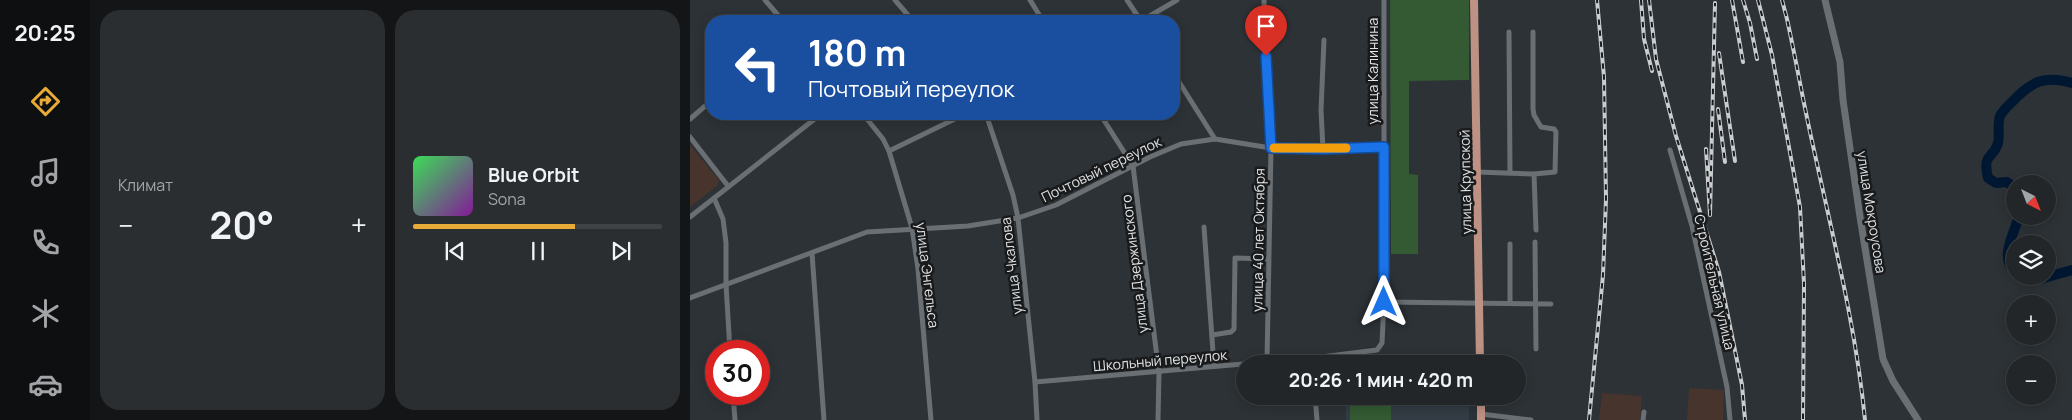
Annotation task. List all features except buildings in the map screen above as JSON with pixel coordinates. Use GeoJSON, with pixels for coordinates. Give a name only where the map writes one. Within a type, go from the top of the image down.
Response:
{"type":"FeatureCollection","features":[{"type":"Feature","properties":{"kind":"main road","name":"улица Крупской"},"geometry":{"type":"LineString","coordinates":[[1474,0],[1480,355]]}},
{"type":"Feature","properties":{"kind":"street"},"geometry":{"type":"LineString","coordinates":[[765,0],[778,15]]}},
{"type":"Feature","properties":{"kind":"street"},"geometry":{"type":"LineString","coordinates":[[895,0],[908,15]]}},
{"type":"Feature","properties":{"kind":"street"},"geometry":{"type":"LineString","coordinates":[[1030,0],[1039,15]]}},
{"type":"Feature","properties":{"kind":"street"},"geometry":{"type":"LineString","coordinates":[[1127,0],[1137,15]]}},
{"type":"Feature","properties":{"kind":"street"},"geometry":{"type":"LineString","coordinates":[[1151,15],[1177,0]]}},
{"type":"Feature","properties":{"kind":"street","name":"улица 40 лет Октября"},"geometry":{"type":"LineString","coordinates":[[1264,0],[1271,148],[1267,355]]}},
{"type":"Feature","properties":{"kind":"street","name":"улица Калинина"},"geometry":{"type":"LineString","coordinates":[[1377,350],[1382,343],[1384,302],[1384,0]]}},
{"type":"Feature","properties":{"kind":"street","name":"улица Мокроусова"},"geometry":{"type":"LineString","coordinates":[[1825,0],[1840,62],[1843,100],[1883,359],[1892,381],[1918,420]]}},
{"type":"Feature","properties":{"kind":"street"},"geometry":{"type":"LineString","coordinates":[[1508,32],[1510,173]]}},
{"type":"Feature","properties":{"kind":"street"},"geometry":{"type":"LineString","coordinates":[[1477,172],[1534,174],[1555,172],[1556,132],[1554,129],[1542,127],[1534,115],[1533,32]]}},
{"type":"Feature","properties":{"kind":"street"},"geometry":{"type":"LineString","coordinates":[[1323,149],[1321,110],[1324,40]]}},
{"type":"Feature","properties":{"kind":"street"},"geometry":{"type":"LineString","coordinates":[[1180,84],[1215,139]]}},
{"type":"Feature","properties":{"kind":"street"},"geometry":{"type":"LineString","coordinates":[[690,119],[705,107]]}},
{"type":"Feature","properties":{"kind":"street"},"geometry":{"type":"LineString","coordinates":[[690,217],[813,120]]}},
{"type":"Feature","properties":{"kind":"street","name":"улица Энгельса"},"geometry":{"type":"LineString","coordinates":[[868,120],[889,151],[912,228],[918,269],[931,420]]}},
{"type":"Feature","properties":{"kind":"street"},"geometry":{"type":"LineString","coordinates":[[889,151],[953,120]]}},
{"type":"Feature","properties":{"kind":"street","name":"улица Чкалова"},"geometry":{"type":"LineString","coordinates":[[988,120],[1013,195],[1018,218],[1035,382],[1036,420]]}},
{"type":"Feature","properties":{"kind":"street","name":"улица Дзержинского"},"geometry":{"type":"LineString","coordinates":[[1104,120],[1133,166],[1159,373],[1158,420]]}},
{"type":"Feature","properties":{"kind":"street"},"geometry":{"type":"LineString","coordinates":[[690,138],[728,186]]}},
{"type":"Feature","properties":{"kind":"street","name":"Почтовый переулок"},"geometry":{"type":"LineString","coordinates":[[690,298],[866,232],[968,226],[1018,218],[1056,206],[1133,166],[1181,144],[1215,139],[1271,148],[1384,147]]}},
{"type":"Feature","properties":{"kind":"street","name":"Строительная улица"},"geometry":{"type":"LineString","coordinates":[[1670,150],[1692,226],[1727,387],[1730,420]]}},
{"type":"Feature","properties":{"kind":"street"},"geometry":{"type":"LineString","coordinates":[[1534,174],[1536,230]]}},
{"type":"Feature","properties":{"kind":"street"},"geometry":{"type":"LineString","coordinates":[[714,198],[723,219],[725,235],[729,340]]}},
{"type":"Feature","properties":{"kind":"street"},"geometry":{"type":"LineString","coordinates":[[1204,227],[1214,366]]}},
{"type":"Feature","properties":{"kind":"street"},"geometry":{"type":"LineString","coordinates":[[1535,242],[1536,349]]}},
{"type":"Feature","properties":{"kind":"street"},"geometry":{"type":"LineString","coordinates":[[1510,244],[1510,303]]}},
{"type":"Feature","properties":{"kind":"street"},"geometry":{"type":"LineString","coordinates":[[812,253],[824,420]]}},
{"type":"Feature","properties":{"kind":"street"},"geometry":{"type":"LineString","coordinates":[[1212,335],[1231,332],[1234,329],[1235,258],[1268,259]]}},
{"type":"Feature","properties":{"kind":"street"},"geometry":{"type":"LineString","coordinates":[[1384,302],[1551,304]]}},
{"type":"Feature","properties":{"kind":"street","name":"Школьный переулок"},"geometry":{"type":"LineString","coordinates":[[1348,355],[1377,350]]}},
{"type":"Feature","properties":{"kind":"street","name":"Школьный переулок"},"geometry":{"type":"LineString","coordinates":[[1035,382],[1159,373],[1236,364]]}},
{"type":"Feature","properties":{"kind":"street"},"geometry":{"type":"LineString","coordinates":[[734,405],[735,420]]}},
{"type":"Feature","properties":{"kind":"street"},"geometry":{"type":"LineString","coordinates":[[1316,405],[1317,420]]}},
{"type":"Feature","properties":{"kind":"street"},"geometry":{"type":"LineString","coordinates":[[1643,420],[1644,412]]}},
{"type":"Feature","properties":{"kind":"street"},"geometry":{"type":"LineString","coordinates":[[1481,417],[1531,420]]}},
{"type":"Feature","properties":{"kind":"shaded area"},"geometry":{"type":"Polygon","coordinates":[[[690,145],[719,180],[717,186],[690,207],[690,145]]]}},
{"type":"Feature","properties":{"kind":"shaded area"},"geometry":{"type":"Polygon","coordinates":[[[1689,388],[1724,390],[1723,420],[1687,420],[1689,388]]]}},
{"type":"Feature","properties":{"kind":"shaded area"},"geometry":{"type":"Polygon","coordinates":[[[1602,393],[1642,396],[1640,420],[1599,420],[1602,393]]]}},
{"type":"Feature","properties":{"kind":"shaded area"},"geometry":{"type":"Polygon","coordinates":[[[1346,405],[1469,405],[1469,420],[1346,420],[1346,405]]]}},
{"type":"Feature","properties":{"kind":"green space"},"geometry":{"type":"Polygon","coordinates":[[[1390,0],[1469,0],[1469,80],[1409,81],[1409,174],[1418,175],[1418,254],[1391,254],[1390,0]]]}},
{"type":"Feature","properties":{"kind":"green space"},"geometry":{"type":"Polygon","coordinates":[[[1350,405],[1391,405],[1391,420],[1350,420],[1350,405]]]}},
{"type":"Feature","properties":{"kind":"waterway"},"geometry":{"type":"LineString","coordinates":[[2006,182],[1996,183],[1988,178],[1986,164],[1998,143],[2000,116],[2020,94],[2033,84],[2046,80],[2072,83]]}},
{"type":"Feature","properties":{"kind":"waterway"},"geometry":{"type":"LineString","coordinates":[[2012,235],[2016,225]]}},
{"type":"Feature","properties":{"kind":"waterway"},"geometry":{"type":"LineString","coordinates":[[2056,275],[2072,270]]}},
{"type":"Feature","properties":{"kind":"railway"},"geometry":{"type":"LineString","coordinates":[[1589,420],[1603,275],[1606,199],[1604,77],[1597,0]]}},
{"type":"Feature","properties":{"kind":"railway"},"geometry":{"type":"LineString","coordinates":[[1641,0],[1644,39],[1652,71]]}},
{"type":"Feature","properties":{"kind":"railway"},"geometry":{"type":"LineString","coordinates":[[1649,0],[1656,59],[1676,136],[1719,272],[1742,385],[1745,420]]}},
{"type":"Feature","properties":{"kind":"railway"},"geometry":{"type":"LineString","coordinates":[[1732,0],[1743,62]]}},
{"type":"Feature","properties":{"kind":"railway"},"geometry":{"type":"LineString","coordinates":[[1743,0],[1750,23],[1757,59]]}},
{"type":"Feature","properties":{"kind":"railway"},"geometry":{"type":"LineString","coordinates":[[1758,0],[1772,55],[1800,207],[1804,284],[1803,420]]}},
{"type":"Feature","properties":{"kind":"railway"},"geometry":{"type":"LineString","coordinates":[[1782,0],[1850,315],[1865,420]]}},
{"type":"Feature","properties":{"kind":"railway"},"geometry":{"type":"LineString","coordinates":[[1706,149],[1710,215],[1715,3]]}},
{"type":"Feature","properties":{"kind":"railway"},"geometry":{"type":"LineString","coordinates":[[1719,53],[1735,161]]}},
{"type":"Feature","properties":{"kind":"railway"},"geometry":{"type":"LineString","coordinates":[[1718,109],[1725,162]]}},
{"type":"Feature","properties":{"kind":"slow traffic"},"geometry":{"type":"LineString","coordinates":[[1274,148],[1346,148]]}},
{"type":"Feature","properties":{"kind":"route"},"geometry":{"type":"LineString","coordinates":[[1266,56],[1271,148],[1384,147],[1384,302]]}}]}
